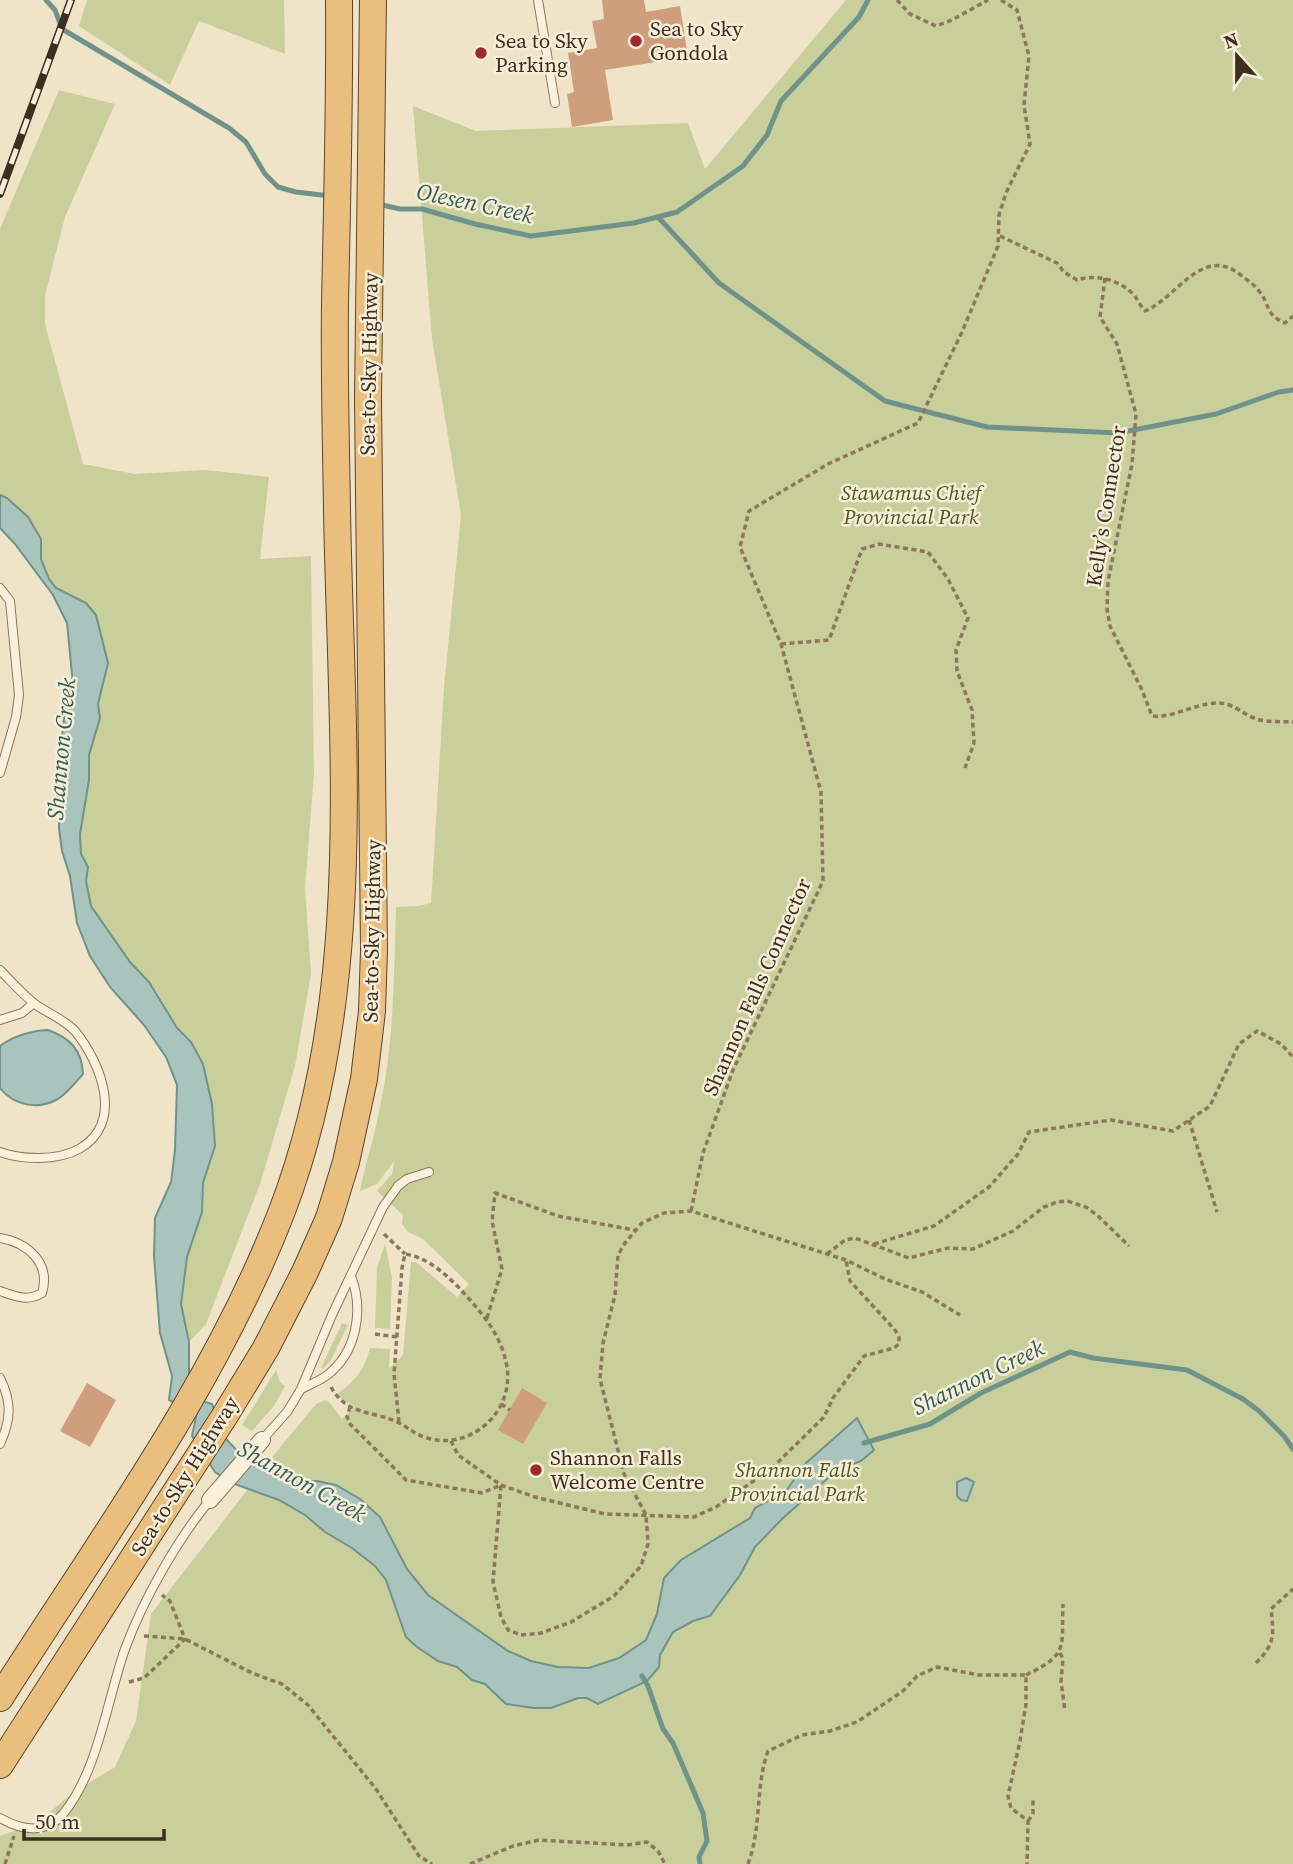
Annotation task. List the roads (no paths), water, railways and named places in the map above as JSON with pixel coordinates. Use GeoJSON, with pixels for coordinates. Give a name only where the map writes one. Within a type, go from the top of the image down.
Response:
{"type":"FeatureCollection","features":[{"type":"Feature","properties":{"kind":"highway","name":"Sea-to-Sky Highway"},"geometry":{"type":"LineString","coordinates":[[0,1698],[140,1484],[176,1424],[246,1294],[282,1210],[320,1086],[333,1005],[341,920],[344,829],[335,308],[340,0]]}},
{"type":"Feature","properties":{"kind":"highway","name":"Sea-to-Sky Highway"},"geometry":{"type":"LineString","coordinates":[[0,1765],[266,1348],[305,1272],[329,1217],[346,1162],[364,1079],[372,1011],[374,811],[368,398],[373,0]]}},
{"type":"Feature","properties":{"kind":"highway"},"geometry":{"type":"LineString","coordinates":[[0,1679],[41,1633]]}},
{"type":"Feature","properties":{"kind":"street"},"geometry":{"type":"LineString","coordinates":[[211,1500],[262,1440]]}},
{"type":"Feature","properties":{"kind":"lane"},"geometry":{"type":"LineString","coordinates":[[538,0],[555,103]]}},
{"type":"Feature","properties":{"kind":"lane"},"geometry":{"type":"LineString","coordinates":[[0,588],[10,601],[19,695],[16,717],[0,772]]}},
{"type":"Feature","properties":{"kind":"lane"},"geometry":{"type":"LineString","coordinates":[[0,970],[34,1003],[73,1029],[95,1067],[107,1106],[104,1122],[96,1135],[81,1148],[70,1153],[13,1157],[0,1152]]}},
{"type":"Feature","properties":{"kind":"lane"},"geometry":{"type":"LineString","coordinates":[[0,1020],[23,1013],[34,1003]]}},
{"type":"Feature","properties":{"kind":"lane"},"geometry":{"type":"LineString","coordinates":[[262,1440],[287,1412],[301,1389],[383,1207],[398,1186],[407,1179],[429,1172]]}},
{"type":"Feature","properties":{"kind":"lane"},"geometry":{"type":"LineString","coordinates":[[0,1238],[13,1240],[29,1248],[38,1258],[45,1283],[42,1293],[34,1298],[22,1299],[0,1291]]}},
{"type":"Feature","properties":{"kind":"lane"},"geometry":{"type":"LineString","coordinates":[[301,1389],[325,1376],[345,1354],[357,1327],[356,1289],[351,1276]]}},
{"type":"Feature","properties":{"kind":"lane"},"geometry":{"type":"LineString","coordinates":[[0,1378],[8,1394],[8,1425],[0,1444]]}},
{"type":"Feature","properties":{"kind":"lane"},"geometry":{"type":"LineString","coordinates":[[0,1818],[17,1827],[40,1828],[62,1815],[77,1792],[97,1745],[131,1635],[181,1540],[211,1500]]}},
{"type":"Feature","properties":{"kind":"water"},"geometry":{"type":"Polygon","coordinates":[[[0,495],[28,517],[41,539],[41,559],[56,588],[86,603],[96,615],[108,663],[98,704],[100,718],[89,755],[89,780],[80,834],[81,854],[88,867],[86,881],[91,906],[130,962],[149,982],[203,1064],[212,1104],[215,1146],[203,1183],[202,1212],[187,1257],[181,1304],[189,1342],[189,1376],[202,1401],[212,1404],[225,1438],[245,1459],[294,1482],[317,1481],[336,1485],[360,1499],[380,1517],[407,1569],[428,1595],[508,1651],[531,1661],[558,1667],[589,1668],[619,1658],[646,1640],[657,1614],[664,1578],[681,1560],[750,1518],[755,1508],[786,1491],[806,1463],[857,1418],[874,1450],[861,1461],[836,1471],[783,1518],[755,1547],[740,1575],[710,1616],[693,1621],[673,1632],[660,1655],[659,1667],[647,1681],[598,1704],[587,1698],[578,1698],[551,1708],[506,1704],[485,1684],[472,1680],[457,1667],[438,1661],[406,1637],[386,1580],[375,1566],[305,1515],[279,1500],[232,1483],[215,1472],[192,1436],[196,1417],[193,1412],[169,1400],[172,1376],[160,1333],[154,1256],[155,1218],[171,1182],[177,1085],[166,1057],[144,1025],[110,987],[90,956],[77,923],[59,829],[59,765],[64,718],[73,685],[67,623],[53,595],[0,528],[0,495]]]}},
{"type":"Feature","properties":{"kind":"water"},"geometry":{"type":"Polygon","coordinates":[[[48,1030],[63,1037],[73,1046],[80,1058],[83,1074],[65,1094],[50,1102],[35,1105],[12,1099],[0,1088],[0,1046],[23,1034],[48,1030]]]}},
{"type":"Feature","properties":{"kind":"water"},"geometry":{"type":"Polygon","coordinates":[[[966,1478],[974,1482],[967,1501],[957,1496],[957,1482],[966,1478]]]}},
{"type":"Feature","properties":{"kind":"waterway","name":"Olesen Creek"},"geometry":{"type":"LineString","coordinates":[[46,0],[55,10],[62,29],[229,128],[246,142],[265,174],[278,187],[330,196]]}},
{"type":"Feature","properties":{"kind":"waterway","name":"Olesen Creek"},"geometry":{"type":"LineString","coordinates":[[378,204],[400,209],[422,209],[531,236],[634,223],[677,212],[743,166],[767,135],[781,101],[859,17],[868,0]]}},
{"type":"Feature","properties":{"kind":"waterway"},"geometry":{"type":"LineString","coordinates":[[658,217],[719,283],[885,401],[987,427],[1118,433],[1216,414],[1279,392],[1293,390]]}},
{"type":"Feature","properties":{"kind":"waterway","name":"Shannon Creek"},"geometry":{"type":"LineString","coordinates":[[864,1443],[930,1424],[981,1393],[1070,1352],[1093,1358],[1187,1370],[1243,1399],[1259,1411],[1293,1449]]}},
{"type":"Feature","properties":{"kind":"waterway"},"geometry":{"type":"LineString","coordinates":[[642,1676],[663,1729],[673,1743],[703,1813],[707,1841],[699,1857],[700,1864]]}},
{"type":"Feature","properties":{"kind":"railway"},"geometry":{"type":"LineString","coordinates":[[0,194],[71,0]]}},
{"type":"Feature","properties":{"kind":"place","name":"Sea to Sky Gondola"},"geometry":{"type":"Point","coordinates":[636,41]}},
{"type":"Feature","properties":{"kind":"place","name":"Sea to Sky Parking"},"geometry":{"type":"Point","coordinates":[481,53]}},
{"type":"Feature","properties":{"kind":"place","name":"Shannon Falls Welcome Centre"},"geometry":{"type":"Point","coordinates":[536,1470]}},
{"type":"Feature","properties":{"kind":"park label","name":"Stawamus Chief Provincial Park"},"geometry":{"type":"Point","coordinates":[911,505]}},
{"type":"Feature","properties":{"kind":"park label","name":"Shannon Falls Provincial Park"},"geometry":{"type":"Point","coordinates":[797,1482]}}]}
